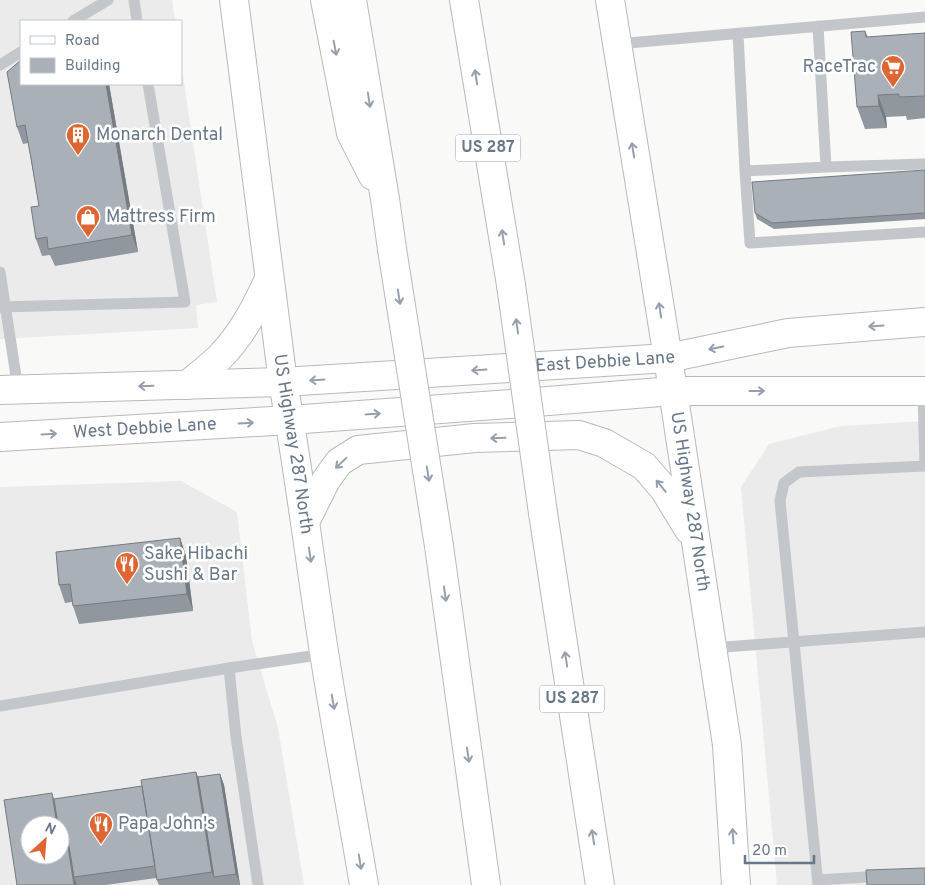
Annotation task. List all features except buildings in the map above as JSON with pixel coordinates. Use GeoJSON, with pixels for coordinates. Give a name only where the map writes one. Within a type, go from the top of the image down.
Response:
{"type":"FeatureCollection","features":[{"type":"Feature","properties":{"kind":"main road","name":"US Highway 287 North"},"geometry":{"type":"LineString","coordinates":[[234,0],[283,382],[324,654],[364,885]]}},
{"type":"Feature","properties":{"kind":"main road"},"geometry":{"type":"LineString","coordinates":[[325,0],[351,133],[385,199]]}},
{"type":"Feature","properties":{"kind":"main road"},"geometry":{"type":"LineString","coordinates":[[352,0],[439,546],[484,878]]}},
{"type":"Feature","properties":{"kind":"main road","name":"US Highway 287 North"},"geometry":{"type":"LineString","coordinates":[[610,0],[668,358],[727,746],[736,885]]}},
{"type":"Feature","properties":{"kind":"main road","name":"US 287"},"geometry":{"type":"LineString","coordinates":[[465,4],[511,285],[543,513],[600,885]]}},
{"type":"Feature","properties":{"kind":"main road"},"geometry":{"type":"LineString","coordinates":[[187,384],[219,358],[236,339],[253,313],[269,279]]}},
{"type":"Feature","properties":{"kind":"main road","name":"East Debbie Lane"},"geometry":{"type":"LineString","coordinates":[[283,382],[668,358],[788,333],[925,322]]}},
{"type":"Feature","properties":{"kind":"main road"},"geometry":{"type":"LineString","coordinates":[[9,390],[283,382]]}},
{"type":"Feature","properties":{"kind":"main road","name":"East Debbie Lane"},"geometry":{"type":"LineString","coordinates":[[290,420],[673,391],[924,391]]}},
{"type":"Feature","properties":{"kind":"main road","name":"West Debbie Lane"},"geometry":{"type":"LineString","coordinates":[[0,437],[290,420]]}},
{"type":"Feature","properties":{"kind":"main road"},"geometry":{"type":"LineString","coordinates":[[305,522],[326,480],[339,462],[358,450],[475,438],[579,435],[604,443],[644,466],[664,489],[696,542]]}},
{"type":"Feature","properties":{"kind":"lane"},"geometry":{"type":"LineString","coordinates":[[75,20],[108,0]]}},
{"type":"Feature","properties":{"kind":"lane"},"geometry":{"type":"LineString","coordinates":[[134,0],[137,20]]}},
{"type":"Feature","properties":{"kind":"lane"},"geometry":{"type":"LineString","coordinates":[[616,44],[925,17]]}},
{"type":"Feature","properties":{"kind":"lane"},"geometry":{"type":"LineString","coordinates":[[818,26],[826,167]]}},
{"type":"Feature","properties":{"kind":"lane"},"geometry":{"type":"LineString","coordinates":[[738,34],[750,243],[925,232]]}},
{"type":"Feature","properties":{"kind":"lane"},"geometry":{"type":"LineString","coordinates":[[0,65],[20,53]]}},
{"type":"Feature","properties":{"kind":"lane"},"geometry":{"type":"LineString","coordinates":[[3,307],[185,302],[148,85]]}},
{"type":"Feature","properties":{"kind":"lane"},"geometry":{"type":"LineString","coordinates":[[745,171],[925,164]]}},
{"type":"Feature","properties":{"kind":"lane"},"geometry":{"type":"LineString","coordinates":[[0,272],[9,390]]}},
{"type":"Feature","properties":{"kind":"lane"},"geometry":{"type":"LineString","coordinates":[[896,876],[818,882],[780,501],[784,483],[799,472],[925,466],[924,391]]}},
{"type":"Feature","properties":{"kind":"lane"},"geometry":{"type":"LineString","coordinates":[[712,648],[925,632]]}},
{"type":"Feature","properties":{"kind":"lane"},"geometry":{"type":"LineString","coordinates":[[0,706],[324,654]]}},
{"type":"Feature","properties":{"kind":"lane"},"geometry":{"type":"LineString","coordinates":[[229,668],[236,738],[258,885]]}},
{"type":"Feature","properties":{"kind":"shaded area"},"geometry":{"type":"Polygon","coordinates":[[[0,0],[172,0],[175,20],[20,20],[20,85],[182,85],[182,70],[217,302],[196,305],[198,328],[0,339],[0,0]]]}},
{"type":"Feature","properties":{"kind":"shaded area"},"geometry":{"type":"Polygon","coordinates":[[[925,421],[925,885],[777,885],[741,487],[769,444],[841,426],[925,421]]]}},
{"type":"Feature","properties":{"kind":"shaded area"},"geometry":{"type":"Polygon","coordinates":[[[181,481],[237,512],[252,641],[278,728],[304,885],[0,885],[0,487],[181,481]]]}},
{"type":"Feature","properties":{"kind":"place","name":"RaceTrac"},"geometry":{"type":"Point","coordinates":[893,88]}},
{"type":"Feature","properties":{"kind":"place","name":"Monarch Dental"},"geometry":{"type":"Point","coordinates":[78,156]}},
{"type":"Feature","properties":{"kind":"place","name":"Mattress Firm"},"geometry":{"type":"Point","coordinates":[88,238]}},
{"type":"Feature","properties":{"kind":"place","name":"Sake Hibachi Sushi & Bar"},"geometry":{"type":"Point","coordinates":[127,585]}},
{"type":"Feature","properties":{"kind":"place","name":"Papa John's"},"geometry":{"type":"Point","coordinates":[101,845]}}]}
